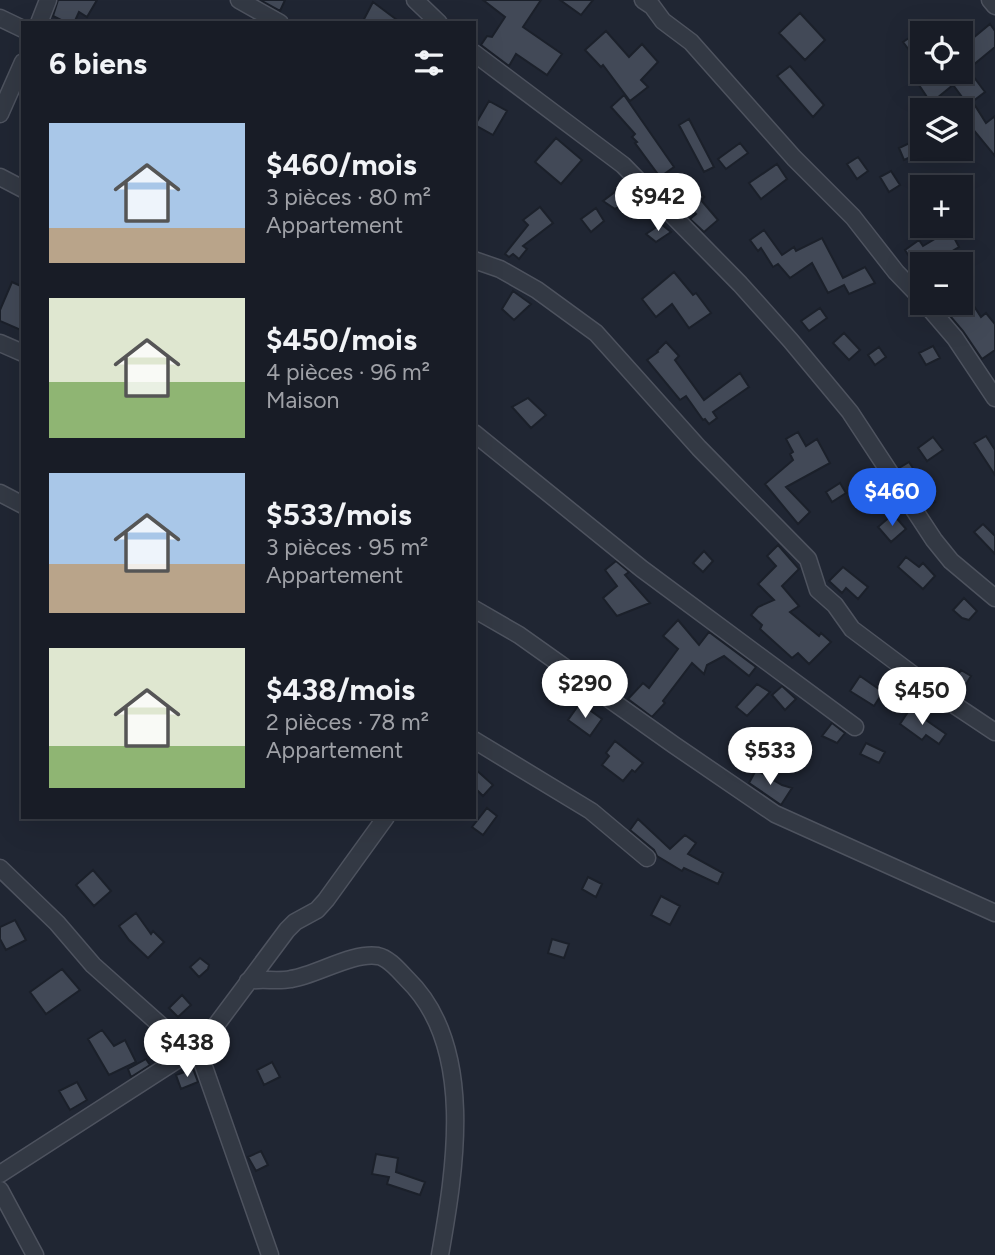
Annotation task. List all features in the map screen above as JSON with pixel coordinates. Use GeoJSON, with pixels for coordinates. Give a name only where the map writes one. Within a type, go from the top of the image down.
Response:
{"type":"FeatureCollection","features":[{"type":"Feature","properties":{"kind":"street"},"geometry":{"type":"LineString","coordinates":[[40,21],[48,0]]}},
{"type":"Feature","properties":{"kind":"street"},"geometry":{"type":"LineString","coordinates":[[239,0],[276,21]]}},
{"type":"Feature","properties":{"kind":"street"},"geometry":{"type":"LineString","coordinates":[[415,0],[437,21]]}},
{"type":"Feature","properties":{"kind":"street"},"geometry":{"type":"LineString","coordinates":[[643,0],[652,6],[663,21],[691,42],[794,158],[853,217],[910,286]]}},
{"type":"Feature","properties":{"kind":"street"},"geometry":{"type":"LineString","coordinates":[[990,0],[995,6]]}},
{"type":"Feature","properties":{"kind":"street"},"geometry":{"type":"LineString","coordinates":[[0,18],[21,28]]}},
{"type":"Feature","properties":{"kind":"street"},"geometry":{"type":"LineString","coordinates":[[476,55],[623,165],[740,284],[850,412],[934,540],[951,561],[995,598]]}},
{"type":"Feature","properties":{"kind":"street"},"geometry":{"type":"LineString","coordinates":[[0,114],[21,67]]}},
{"type":"Feature","properties":{"kind":"street"},"geometry":{"type":"LineString","coordinates":[[0,177],[21,187]]}},
{"type":"Feature","properties":{"kind":"street"},"geometry":{"type":"LineString","coordinates":[[476,261],[500,269],[537,290],[596,333],[699,449],[808,559],[818,590],[835,605],[852,629],[934,691],[995,732]]}},
{"type":"Feature","properties":{"kind":"street"},"geometry":{"type":"LineString","coordinates":[[936,315],[955,338],[995,398]]}},
{"type":"Feature","properties":{"kind":"street"},"geometry":{"type":"LineString","coordinates":[[0,343],[21,352]]}},
{"type":"Feature","properties":{"kind":"street"},"geometry":{"type":"LineString","coordinates":[[476,435],[642,569],[855,727]]}},
{"type":"Feature","properties":{"kind":"street"},"geometry":{"type":"LineString","coordinates":[[0,493],[21,504]]}},
{"type":"Feature","properties":{"kind":"street"},"geometry":{"type":"LineString","coordinates":[[476,610],[519,635],[775,814],[995,913]]}},
{"type":"Feature","properties":{"kind":"street"},"geometry":{"type":"LineString","coordinates":[[476,741],[591,811],[647,858]]}},
{"type":"Feature","properties":{"kind":"street"},"geometry":{"type":"LineString","coordinates":[[0,1174],[205,1040],[287,930],[295,922],[317,910],[326,900],[385,819]]}},
{"type":"Feature","properties":{"kind":"street"},"geometry":{"type":"LineString","coordinates":[[0,868],[57,923],[93,965],[185,1047],[197,1047]]}},
{"type":"Feature","properties":{"kind":"street"},"geometry":{"type":"LineString","coordinates":[[248,981],[261,978],[290,980],[355,959],[379,956],[392,965],[430,1007],[446,1050],[454,1096],[455,1138],[449,1204],[440,1255]]}},
{"type":"Feature","properties":{"kind":"street"},"geometry":{"type":"LineString","coordinates":[[197,1047],[270,1255]]}},
{"type":"Feature","properties":{"kind":"street"},"geometry":{"type":"LineString","coordinates":[[0,1190],[35,1255]]}},
{"type":"Feature","properties":{"kind":"building"},"geometry":{"type":"Polygon","coordinates":[[[58,0],[97,0],[87,17],[79,12],[75,21],[63,21],[53,16],[58,0]]]}},
{"type":"Feature","properties":{"kind":"building"},"geometry":{"type":"Polygon","coordinates":[[[260,0],[285,0],[280,11],[260,0]]]}},
{"type":"Feature","properties":{"kind":"building"},"geometry":{"type":"Polygon","coordinates":[[[483,0],[541,0],[523,27],[562,54],[547,75],[516,54],[509,66],[481,45],[487,36],[492,37],[505,17],[483,0]]]}},
{"type":"Feature","properties":{"kind":"building"},"geometry":{"type":"Polygon","coordinates":[[[560,0],[593,0],[581,15],[560,0]]]}},
{"type":"Feature","properties":{"kind":"building"},"geometry":{"type":"Polygon","coordinates":[[[373,2],[398,21],[363,21],[373,2]]]}},
{"type":"Feature","properties":{"kind":"building"},"geometry":{"type":"Polygon","coordinates":[[[800,13],[825,40],[805,60],[779,33],[800,13]]]}},
{"type":"Feature","properties":{"kind":"building"},"geometry":{"type":"Polygon","coordinates":[[[990,24],[995,31],[995,47],[973,65],[973,38],[990,24]]]}},
{"type":"Feature","properties":{"kind":"building"},"geometry":{"type":"Polygon","coordinates":[[[606,31],[629,57],[642,44],[658,62],[641,80],[648,87],[630,101],[603,65],[601,67],[585,50],[606,31]]]}},
{"type":"Feature","properties":{"kind":"building"},"geometry":{"type":"Polygon","coordinates":[[[910,37],[910,51],[903,42],[910,37]]]}},
{"type":"Feature","properties":{"kind":"building"},"geometry":{"type":"Polygon","coordinates":[[[790,66],[824,105],[813,117],[777,76],[790,66]]]}},
{"type":"Feature","properties":{"kind":"building"},"geometry":{"type":"Polygon","coordinates":[[[973,76],[985,92],[973,101],[973,98],[963,98],[953,85],[937,98],[928,98],[918,84],[973,84],[973,76]]]}},
{"type":"Feature","properties":{"kind":"building"},"geometry":{"type":"Polygon","coordinates":[[[624,95],[674,167],[660,177],[635,143],[637,142],[632,137],[635,134],[611,107],[624,95]]]}},
{"type":"Feature","properties":{"kind":"building"},"geometry":{"type":"Polygon","coordinates":[[[489,101],[507,111],[493,135],[476,123],[489,101]]]}},
{"type":"Feature","properties":{"kind":"building"},"geometry":{"type":"Polygon","coordinates":[[[973,105],[986,123],[995,116],[995,156],[973,129],[973,105]]]}},
{"type":"Feature","properties":{"kind":"building"},"geometry":{"type":"Polygon","coordinates":[[[689,119],[714,167],[704,172],[679,125],[689,119]]]}},
{"type":"Feature","properties":{"kind":"building"},"geometry":{"type":"Polygon","coordinates":[[[556,138],[582,160],[561,184],[535,162],[556,138]]]}},
{"type":"Feature","properties":{"kind":"building"},"geometry":{"type":"Polygon","coordinates":[[[740,143],[748,153],[726,169],[718,159],[740,143]]]}},
{"type":"Feature","properties":{"kind":"building"},"geometry":{"type":"Polygon","coordinates":[[[910,143],[910,157],[904,160],[899,148],[910,143]]]}},
{"type":"Feature","properties":{"kind":"building"},"geometry":{"type":"Polygon","coordinates":[[[858,157],[868,171],[857,179],[847,164],[858,157]]]}},
{"type":"Feature","properties":{"kind":"building"},"geometry":{"type":"Polygon","coordinates":[[[777,164],[787,179],[761,199],[749,183],[777,164]]]}},
{"type":"Feature","properties":{"kind":"building"},"geometry":{"type":"Polygon","coordinates":[[[891,171],[900,185],[889,192],[880,177],[891,171]]]}},
{"type":"Feature","properties":{"kind":"building"},"geometry":{"type":"Polygon","coordinates":[[[689,182],[704,197],[701,200],[718,220],[704,232],[690,219],[696,214],[685,203],[689,200],[680,191],[689,182]]]}},
{"type":"Feature","properties":{"kind":"building"},"geometry":{"type":"Polygon","coordinates":[[[624,185],[633,196],[626,203],[615,209],[603,201],[624,185]]]}},
{"type":"Feature","properties":{"kind":"building"},"geometry":{"type":"Polygon","coordinates":[[[540,207],[553,223],[523,246],[527,249],[519,259],[513,254],[509,257],[505,254],[528,225],[523,220],[540,207]]]}},
{"type":"Feature","properties":{"kind":"building"},"geometry":{"type":"Polygon","coordinates":[[[596,208],[604,221],[591,232],[581,219],[596,208]]]}},
{"type":"Feature","properties":{"kind":"building"},"geometry":{"type":"Polygon","coordinates":[[[661,224],[671,232],[656,242],[646,234],[661,224]]]}},
{"type":"Feature","properties":{"kind":"building"},"geometry":{"type":"Polygon","coordinates":[[[764,230],[782,255],[794,247],[796,251],[822,238],[843,278],[865,267],[875,283],[849,294],[844,285],[828,293],[812,263],[790,278],[778,264],[773,267],[761,248],[758,251],[750,240],[764,230]]]}},
{"type":"Feature","properties":{"kind":"building"},"geometry":{"type":"Polygon","coordinates":[[[936,238],[954,238],[959,247],[951,252],[910,252],[910,258],[905,250],[919,240],[923,246],[936,238]]]}},
{"type":"Feature","properties":{"kind":"building"},"geometry":{"type":"Polygon","coordinates":[[[674,272],[693,295],[696,293],[711,313],[689,328],[672,304],[656,317],[642,299],[674,272]]]}},
{"type":"Feature","properties":{"kind":"building"},"geometry":{"type":"Polygon","coordinates":[[[12,282],[21,286],[21,330],[0,321],[0,310],[12,282]]]}},
{"type":"Feature","properties":{"kind":"building"},"geometry":{"type":"Polygon","coordinates":[[[513,291],[531,304],[514,320],[502,309],[513,291]]]}},
{"type":"Feature","properties":{"kind":"building"},"geometry":{"type":"Polygon","coordinates":[[[973,305],[981,317],[986,313],[995,324],[995,350],[982,359],[949,315],[973,315],[973,305]]]}},
{"type":"Feature","properties":{"kind":"building"},"geometry":{"type":"Polygon","coordinates":[[[820,308],[827,318],[809,331],[801,321],[820,308]]]}},
{"type":"Feature","properties":{"kind":"building"},"geometry":{"type":"Polygon","coordinates":[[[844,333],[860,350],[849,360],[833,343],[844,333]]]}},
{"type":"Feature","properties":{"kind":"building"},"geometry":{"type":"Polygon","coordinates":[[[666,342],[679,356],[675,360],[704,400],[740,373],[749,387],[713,412],[717,418],[709,424],[686,396],[680,400],[647,360],[666,342]]]}},
{"type":"Feature","properties":{"kind":"building"},"geometry":{"type":"Polygon","coordinates":[[[933,346],[940,358],[926,365],[919,353],[933,346]]]}},
{"type":"Feature","properties":{"kind":"building"},"geometry":{"type":"Polygon","coordinates":[[[879,347],[886,357],[875,365],[868,355],[879,347]]]}},
{"type":"Feature","properties":{"kind":"building"},"geometry":{"type":"Polygon","coordinates":[[[528,398],[546,415],[531,428],[512,407],[528,398]]]}},
{"type":"Feature","properties":{"kind":"building"},"geometry":{"type":"Polygon","coordinates":[[[798,432],[806,446],[817,439],[830,463],[786,487],[810,512],[798,524],[765,484],[793,460],[790,454],[793,452],[786,439],[798,432]]]}},
{"type":"Feature","properties":{"kind":"building"},"geometry":{"type":"Polygon","coordinates":[[[986,436],[995,450],[995,475],[974,443],[986,436]]]}},
{"type":"Feature","properties":{"kind":"building"},"geometry":{"type":"Polygon","coordinates":[[[933,437],[943,450],[927,461],[918,448],[933,437]]]}},
{"type":"Feature","properties":{"kind":"building"},"geometry":{"type":"Polygon","coordinates":[[[909,462],[935,502],[925,508],[899,468],[909,462]]]}},
{"type":"Feature","properties":{"kind":"building"},"geometry":{"type":"Polygon","coordinates":[[[840,483],[846,493],[832,502],[826,492],[840,483]]]}},
{"type":"Feature","properties":{"kind":"building"},"geometry":{"type":"Polygon","coordinates":[[[886,486],[896,502],[889,506],[880,490],[886,486]]]}},
{"type":"Feature","properties":{"kind":"building"},"geometry":{"type":"Polygon","coordinates":[[[893,514],[906,529],[891,542],[878,527],[893,514]]]}},
{"type":"Feature","properties":{"kind":"building"},"geometry":{"type":"Polygon","coordinates":[[[983,524],[995,536],[995,554],[974,532],[983,524]]]}},
{"type":"Feature","properties":{"kind":"building"},"geometry":{"type":"Polygon","coordinates":[[[778,545],[799,569],[782,586],[799,606],[790,612],[819,636],[821,633],[831,642],[809,664],[798,653],[792,658],[760,629],[762,625],[751,615],[758,607],[774,600],[758,584],[776,566],[767,556],[778,545]]]}},
{"type":"Feature","properties":{"kind":"building"},"geometry":{"type":"Polygon","coordinates":[[[704,551],[713,561],[703,572],[693,563],[704,551]]]}},
{"type":"Feature","properties":{"kind":"building"},"geometry":{"type":"Polygon","coordinates":[[[906,557],[919,567],[923,563],[935,576],[923,589],[898,567],[906,557]]]}},
{"type":"Feature","properties":{"kind":"building"},"geometry":{"type":"Polygon","coordinates":[[[616,561],[629,572],[625,575],[650,603],[617,616],[603,598],[617,586],[605,570],[616,561]]]}},
{"type":"Feature","properties":{"kind":"building"},"geometry":{"type":"Polygon","coordinates":[[[843,567],[868,587],[858,599],[846,588],[842,593],[829,581],[843,567]]]}},
{"type":"Feature","properties":{"kind":"building"},"geometry":{"type":"Polygon","coordinates":[[[964,598],[977,611],[969,620],[953,610],[964,598]]]}},
{"type":"Feature","properties":{"kind":"building"},"geometry":{"type":"Polygon","coordinates":[[[678,620],[699,645],[709,632],[756,667],[749,676],[724,656],[707,665],[704,674],[692,663],[663,701],[665,703],[652,717],[628,699],[643,683],[649,688],[678,649],[663,636],[678,620]]]}},
{"type":"Feature","properties":{"kind":"building"},"geometry":{"type":"Polygon","coordinates":[[[961,670],[971,676],[965,686],[955,680],[961,670]]]}},
{"type":"Feature","properties":{"kind":"building"},"geometry":{"type":"Polygon","coordinates":[[[860,676],[883,692],[874,706],[850,691],[860,676]]]}},
{"type":"Feature","properties":{"kind":"building"},"geometry":{"type":"Polygon","coordinates":[[[757,684],[770,692],[747,716],[736,707],[757,684]]]}},
{"type":"Feature","properties":{"kind":"building"},"geometry":{"type":"Polygon","coordinates":[[[782,686],[796,699],[785,710],[772,695],[782,686]]]}},
{"type":"Feature","properties":{"kind":"building"},"geometry":{"type":"Polygon","coordinates":[[[580,703],[602,719],[590,736],[568,720],[580,703]]]}},
{"type":"Feature","properties":{"kind":"building"},"geometry":{"type":"Polygon","coordinates":[[[910,709],[946,734],[939,744],[926,735],[922,740],[900,724],[910,709]]]}},
{"type":"Feature","properties":{"kind":"building"},"geometry":{"type":"Polygon","coordinates":[[[832,723],[845,733],[837,743],[822,736],[832,723]]]}},
{"type":"Feature","properties":{"kind":"building"},"geometry":{"type":"Polygon","coordinates":[[[615,741],[643,763],[635,772],[632,770],[623,781],[602,765],[609,756],[606,753],[615,741]]]}},
{"type":"Feature","properties":{"kind":"building"},"geometry":{"type":"Polygon","coordinates":[[[866,743],[885,752],[879,763],[860,754],[866,743]]]}},
{"type":"Feature","properties":{"kind":"building"},"geometry":{"type":"Polygon","coordinates":[[[757,748],[770,755],[763,769],[751,763],[757,748]]]}},
{"type":"Feature","properties":{"kind":"building"},"geometry":{"type":"Polygon","coordinates":[[[476,770],[493,785],[483,796],[476,789],[476,770]]]}},
{"type":"Feature","properties":{"kind":"building"},"geometry":{"type":"Polygon","coordinates":[[[756,770],[792,788],[781,805],[749,783],[756,770]]]}},
{"type":"Feature","properties":{"kind":"building"},"geometry":{"type":"Polygon","coordinates":[[[487,808],[497,816],[483,835],[472,827],[487,808]]]}},
{"type":"Feature","properties":{"kind":"building"},"geometry":{"type":"Polygon","coordinates":[[[638,819],[670,849],[685,835],[696,843],[688,854],[723,873],[718,884],[684,868],[682,871],[657,856],[654,850],[630,830],[638,819]]]}},
{"type":"Feature","properties":{"kind":"building"},"geometry":{"type":"Polygon","coordinates":[[[93,870],[111,891],[94,906],[76,885],[93,870]]]}},
{"type":"Feature","properties":{"kind":"building"},"geometry":{"type":"Polygon","coordinates":[[[588,877],[602,884],[596,897],[582,889],[588,877]]]}},
{"type":"Feature","properties":{"kind":"building"},"geometry":{"type":"Polygon","coordinates":[[[661,896],[680,906],[670,925],[651,915],[661,896]]]}},
{"type":"Feature","properties":{"kind":"building"},"geometry":{"type":"Polygon","coordinates":[[[136,913],[151,934],[153,931],[164,942],[148,958],[119,926],[136,913]]]}},
{"type":"Feature","properties":{"kind":"building"},"geometry":{"type":"Polygon","coordinates":[[[15,920],[26,940],[6,950],[0,939],[0,927],[15,920]]]}},
{"type":"Feature","properties":{"kind":"building"},"geometry":{"type":"Polygon","coordinates":[[[552,939],[569,944],[564,958],[548,953],[552,939]]]}},
{"type":"Feature","properties":{"kind":"building"},"geometry":{"type":"Polygon","coordinates":[[[200,958],[209,965],[199,977],[190,967],[200,958]]]}},
{"type":"Feature","properties":{"kind":"building"},"geometry":{"type":"Polygon","coordinates":[[[62,969],[80,990],[46,1014],[30,992],[62,969]]]}},
{"type":"Feature","properties":{"kind":"building"},"geometry":{"type":"Polygon","coordinates":[[[182,995],[191,1005],[178,1017],[169,1008],[182,995]]]}},
{"type":"Feature","properties":{"kind":"building"},"geometry":{"type":"Polygon","coordinates":[[[102,1030],[114,1046],[125,1040],[136,1062],[109,1075],[88,1039],[102,1030]]]}},
{"type":"Feature","properties":{"kind":"building"},"geometry":{"type":"Polygon","coordinates":[[[146,1059],[150,1065],[131,1077],[128,1069],[146,1059]]]}},
{"type":"Feature","properties":{"kind":"building"},"geometry":{"type":"Polygon","coordinates":[[[272,1062],[280,1077],[264,1085],[257,1070],[272,1062]]]}},
{"type":"Feature","properties":{"kind":"building"},"geometry":{"type":"Polygon","coordinates":[[[193,1069],[198,1082],[181,1089],[176,1075],[193,1069]]]}},
{"type":"Feature","properties":{"kind":"building"},"geometry":{"type":"Polygon","coordinates":[[[77,1082],[87,1100],[70,1110],[59,1091],[77,1082]]]}},
{"type":"Feature","properties":{"kind":"building"},"geometry":{"type":"Polygon","coordinates":[[[261,1151],[268,1165],[256,1171],[248,1157],[261,1151]]]}},
{"type":"Feature","properties":{"kind":"building"},"geometry":{"type":"Polygon","coordinates":[[[376,1154],[398,1158],[396,1172],[425,1182],[420,1195],[387,1184],[389,1177],[372,1174],[376,1154]]]}}]}
